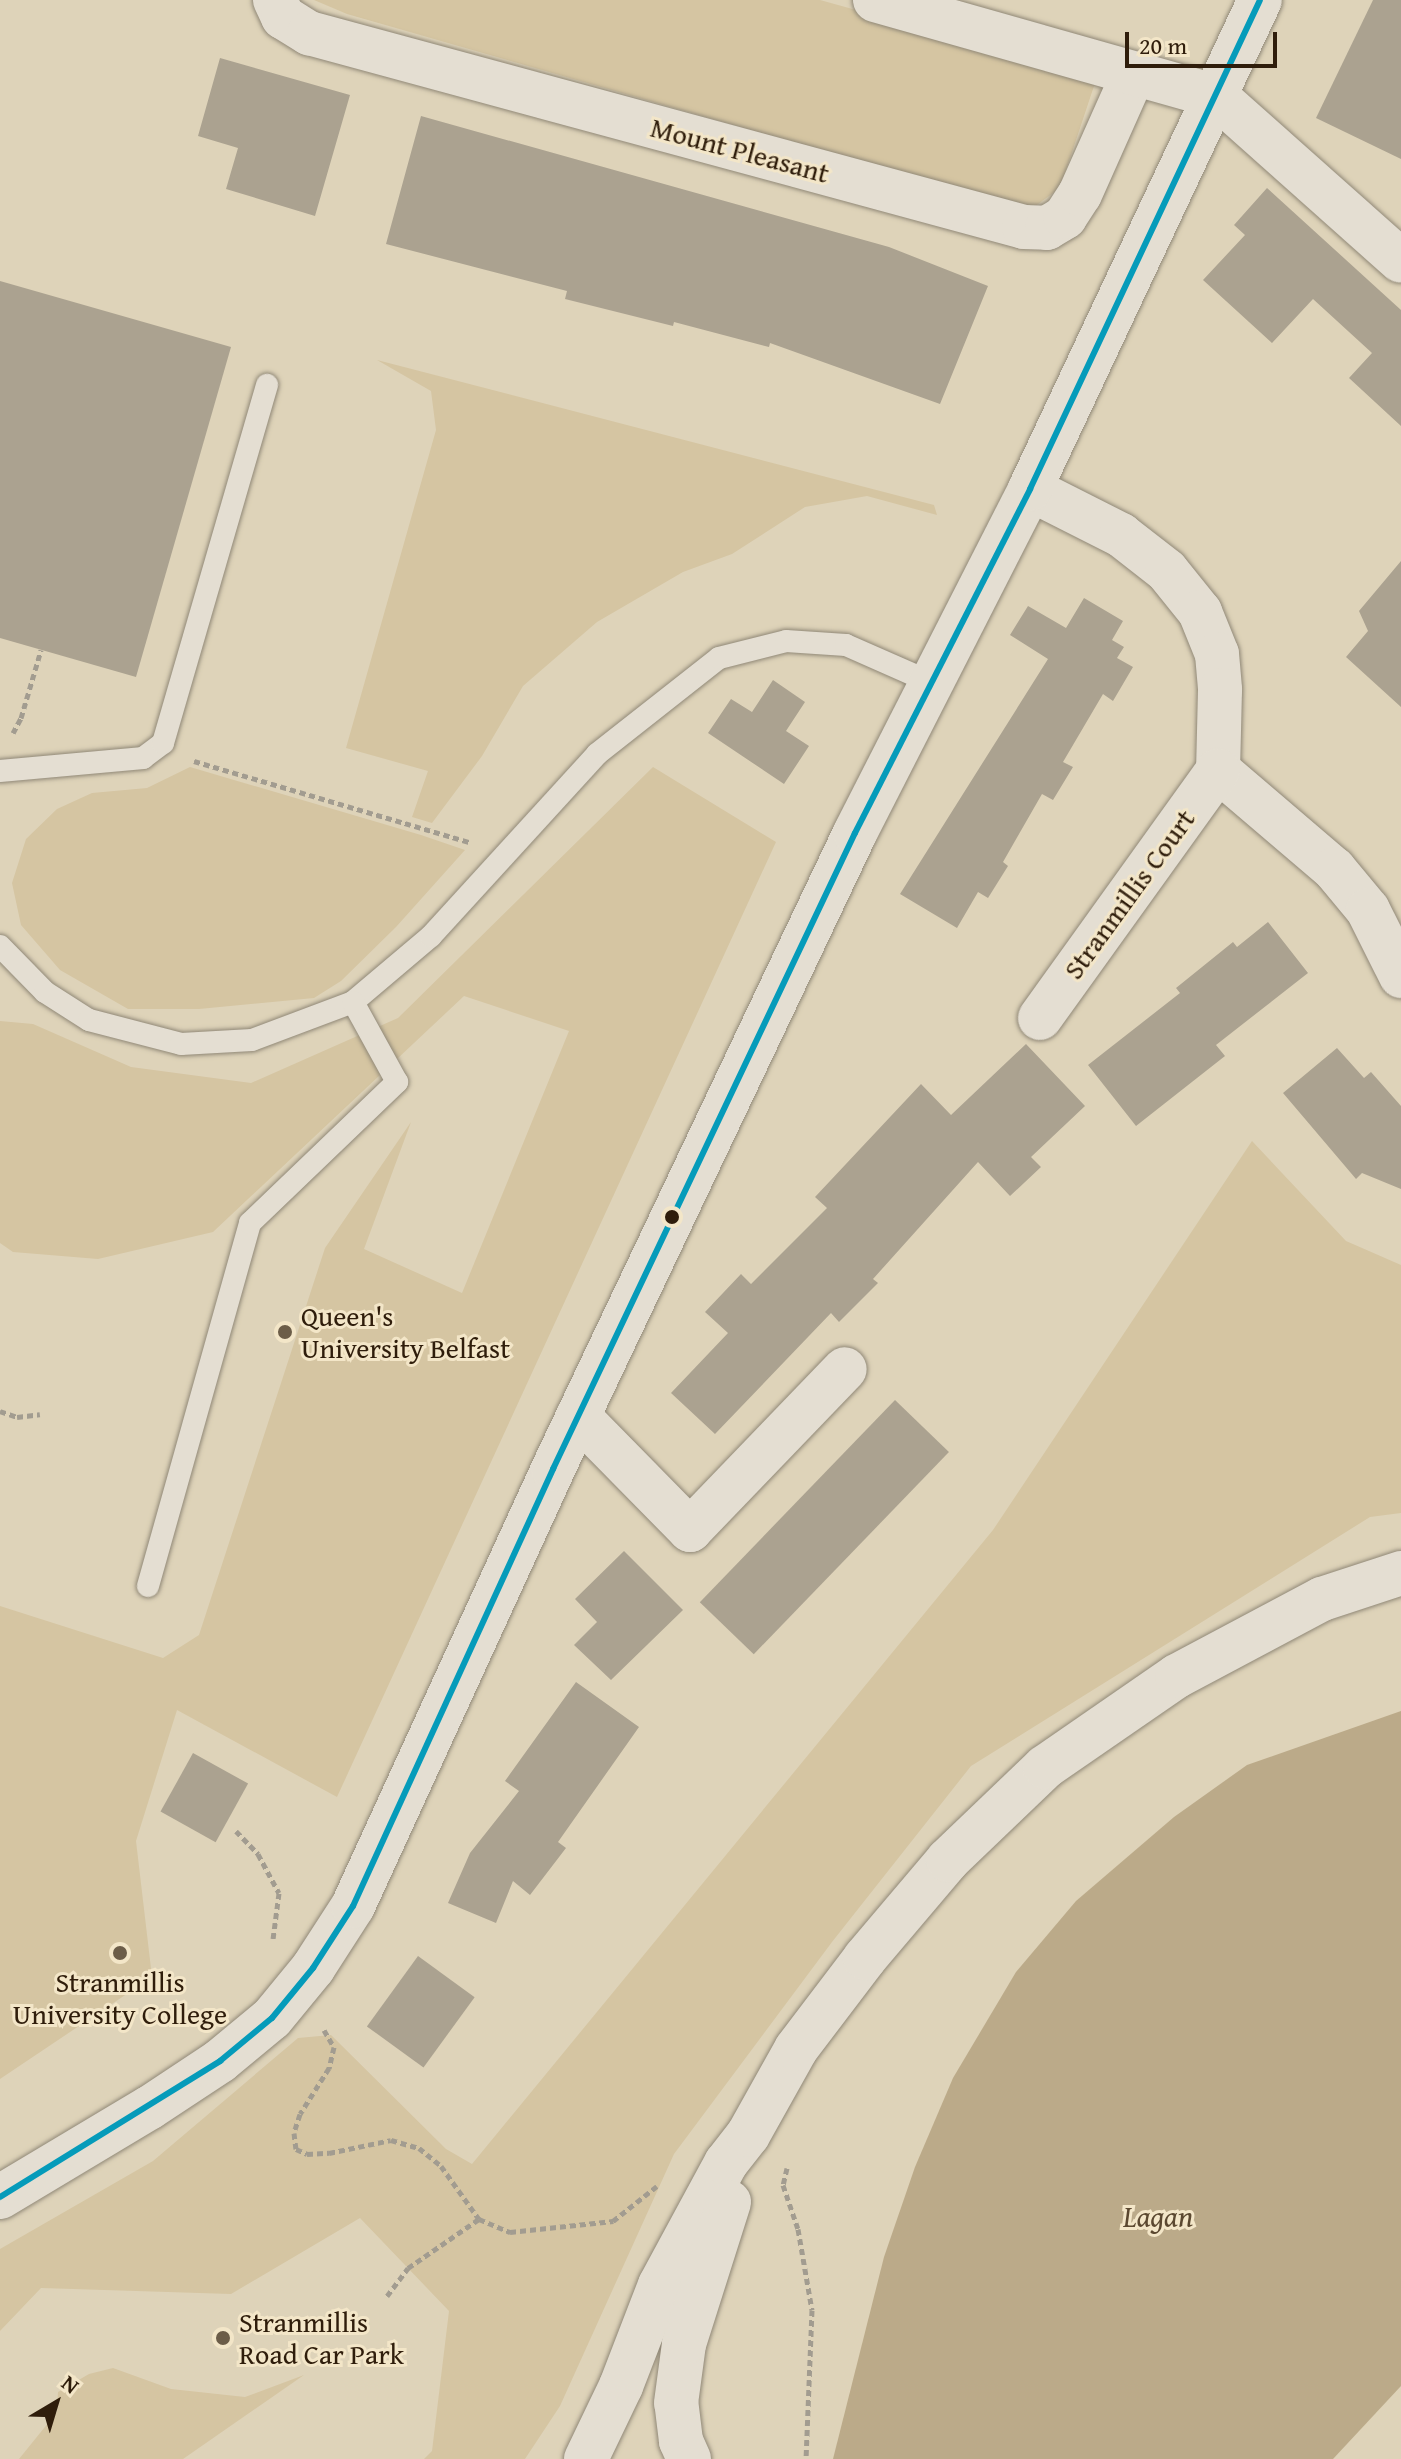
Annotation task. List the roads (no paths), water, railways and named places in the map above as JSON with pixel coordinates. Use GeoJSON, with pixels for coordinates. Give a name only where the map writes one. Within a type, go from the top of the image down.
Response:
{"type":"FeatureCollection","features":[{"type":"Feature","properties":{"kind":"street","name":"Mount Pleasant"},"geometry":{"type":"LineString","coordinates":[[275,0],[283,17],[309,33],[1024,227],[1047,228],[1065,217],[1080,194],[1133,75]]}},
{"type":"Feature","properties":{"kind":"street"},"geometry":{"type":"LineString","coordinates":[[875,0],[1217,97],[1401,261]]}},
{"type":"Feature","properties":{"kind":"street"},"geometry":{"type":"LineString","coordinates":[[0,2197],[149,2108],[220,2061],[272,2018],[297,1988],[353,1906],[578,1416],[855,833],[1030,489],[1260,0]]}},
{"type":"Feature","properties":{"kind":"street"},"geometry":{"type":"LineString","coordinates":[[1030,489],[1121,535],[1167,571],[1200,612],[1217,654],[1220,690],[1218,770],[1334,869],[1368,910],[1401,976]]}},
{"type":"Feature","properties":{"kind":"street","name":"Stranmillis Court"},"geometry":{"type":"LineString","coordinates":[[1040,1018],[1218,770]]}},
{"type":"Feature","properties":{"kind":"street"},"geometry":{"type":"LineString","coordinates":[[578,1416],[690,1530],[845,1369]]}},
{"type":"Feature","properties":{"kind":"street"},"geometry":{"type":"LineString","coordinates":[[586,2459],[621,2386],[660,2285],[726,2163],[748,2135],[796,2049],[865,1958],[948,1860],[1045,1767],[1177,1676],[1322,1599],[1401,1573]]}},
{"type":"Feature","properties":{"kind":"street"},"geometry":{"type":"LineString","coordinates":[[689,2459],[681,2441],[676,2403],[684,2344],[748,2135]]}},
{"type":"Feature","properties":{"kind":"lane"},"geometry":{"type":"LineString","coordinates":[[0,771],[143,758],[163,743],[267,385]]}},
{"type":"Feature","properties":{"kind":"lane"},"geometry":{"type":"LineString","coordinates":[[0,946],[45,992],[89,1020],[181,1044],[252,1040],[353,1002],[431,936],[597,754],[719,658],[786,641],[846,645],[932,683]]}},
{"type":"Feature","properties":{"kind":"lane"},"geometry":{"type":"LineString","coordinates":[[148,1586],[250,1223],[397,1082],[353,1002]]}},
{"type":"Feature","properties":{"kind":"water","name":"Lagan"},"geometry":{"type":"Polygon","coordinates":[[[1401,1711],[1401,2386],[1333,2459],[833,2459],[884,2257],[915,2167],[953,2078],[1016,1972],[1076,1901],[1174,1817],[1247,1765],[1401,1711]]]}},
{"type":"Feature","properties":{"kind":"place","name":"Queen's University Belfast"},"geometry":{"type":"Point","coordinates":[285,1332]}},
{"type":"Feature","properties":{"kind":"place","name":"Stranmillis University College"},"geometry":{"type":"Point","coordinates":[120,1953]}},
{"type":"Feature","properties":{"kind":"place","name":"Stranmillis Road Car Park"},"geometry":{"type":"Point","coordinates":[223,2338]}}]}
